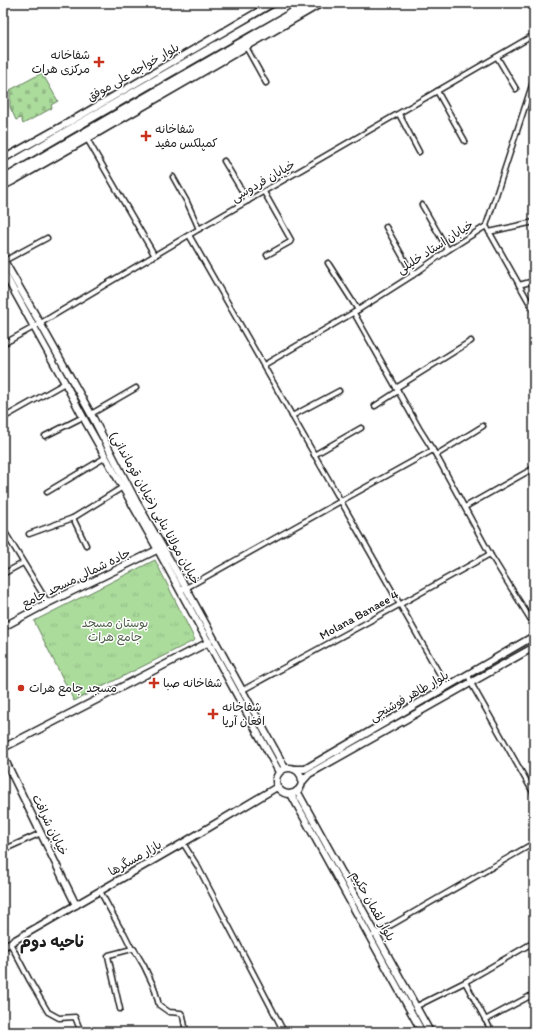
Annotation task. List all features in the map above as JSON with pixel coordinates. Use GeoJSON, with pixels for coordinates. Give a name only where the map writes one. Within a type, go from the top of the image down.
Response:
{"type":"FeatureCollection","features":[{"type":"Feature","properties":{"kind":"highway"},"geometry":{"type":"LineString","coordinates":[[3,169],[168,70],[291,3]]}},
{"type":"Feature","properties":{"kind":"highway"},"geometry":{"type":"LineString","coordinates":[[3,180],[86,136],[310,3]]}},
{"type":"Feature","properties":{"kind":"highway"},"geometry":{"type":"LineString","coordinates":[[168,70],[175,82]]}},
{"type":"Feature","properties":{"kind":"street","name":"بلوار خواجه علی موفق"},"geometry":{"type":"LineString","coordinates":[[3,158],[168,70],[273,3]]}},
{"type":"Feature","properties":{"kind":"street"},"geometry":{"type":"LineString","coordinates":[[3,186],[14,181],[86,136],[322,3]]}},
{"type":"Feature","properties":{"kind":"street","name":"خیابان فردوسی"},"geometry":{"type":"LineString","coordinates":[[3,344],[534,35]]}},
{"type":"Feature","properties":{"kind":"street"},"geometry":{"type":"LineString","coordinates":[[246,47],[266,83]]}},
{"type":"Feature","properties":{"kind":"street"},"geometry":{"type":"LineString","coordinates":[[497,57],[516,89]]}},
{"type":"Feature","properties":{"kind":"street","name":"خیابان استاد خلیلی"},"geometry":{"type":"LineString","coordinates":[[264,365],[356,311],[486,226],[534,79]]}},
{"type":"Feature","properties":{"kind":"street"},"geometry":{"type":"LineString","coordinates":[[437,91],[465,141]]}},
{"type":"Feature","properties":{"kind":"street"},"geometry":{"type":"LineString","coordinates":[[399,114],[420,152]]}},
{"type":"Feature","properties":{"kind":"street"},"geometry":{"type":"LineString","coordinates":[[86,136],[155,256]]}},
{"type":"Feature","properties":{"kind":"street"},"geometry":{"type":"LineString","coordinates":[[224,161],[248,201]]}},
{"type":"Feature","properties":{"kind":"street"},"geometry":{"type":"LineString","coordinates":[[173,177],[187,202],[199,229]]}},
{"type":"Feature","properties":{"kind":"street"},"geometry":{"type":"LineString","coordinates":[[264,192],[291,240],[267,255]]}},
{"type":"Feature","properties":{"kind":"street"},"geometry":{"type":"LineString","coordinates":[[422,205],[448,250]]}},
{"type":"Feature","properties":{"kind":"street"},"geometry":{"type":"LineString","coordinates":[[489,232],[534,222]]}},
{"type":"Feature","properties":{"kind":"street"},"geometry":{"type":"LineString","coordinates":[[486,226],[534,311]]}},
{"type":"Feature","properties":{"kind":"street"},"geometry":{"type":"LineString","coordinates":[[386,227],[413,275]]}},
{"type":"Feature","properties":{"kind":"street"},"geometry":{"type":"LineString","coordinates":[[189,235],[447,687]]}},
{"type":"Feature","properties":{"kind":"street"},"geometry":{"type":"LineString","coordinates":[[3,260],[47,238]]}},
{"type":"Feature","properties":{"kind":"street","name":"خیابان مولانا بنایی (خیابان قوماندانی)"},"geometry":{"type":"LineString","coordinates":[[3,260],[91,414],[160,549]]}},
{"type":"Feature","properties":{"kind":"street"},"geometry":{"type":"LineString","coordinates":[[328,263],[490,554],[534,625]]}},
{"type":"Feature","properties":{"kind":"street","name":"خیابان مولانا بنایی (خیابان قوماندانی)"},"geometry":{"type":"LineString","coordinates":[[3,271],[83,417],[183,589],[282,770]]}},
{"type":"Feature","properties":{"kind":"street"},"geometry":{"type":"LineString","coordinates":[[519,285],[534,281]]}},
{"type":"Feature","properties":{"kind":"street"},"geometry":{"type":"LineString","coordinates":[[375,406],[397,389],[471,341]]}},
{"type":"Feature","properties":{"kind":"street"},"geometry":{"type":"LineString","coordinates":[[3,418],[65,383]]}},
{"type":"Feature","properties":{"kind":"street"},"geometry":{"type":"LineString","coordinates":[[91,414],[136,388]]}},
{"type":"Feature","properties":{"kind":"street"},"geometry":{"type":"LineString","coordinates":[[292,416],[338,391]]}},
{"type":"Feature","properties":{"kind":"street"},"geometry":{"type":"LineString","coordinates":[[45,436],[83,417]]}},
{"type":"Feature","properties":{"kind":"street"},"geometry":{"type":"LineString","coordinates":[[436,455],[483,426]]}},
{"type":"Feature","properties":{"kind":"street"},"geometry":{"type":"LineString","coordinates":[[314,455],[361,428]]}},
{"type":"Feature","properties":{"kind":"street"},"geometry":{"type":"LineString","coordinates":[[183,589],[433,450]]}},
{"type":"Feature","properties":{"kind":"street"},"geometry":{"type":"LineString","coordinates":[[47,492],[106,457]]}},
{"type":"Feature","properties":{"kind":"street"},"geometry":{"type":"LineString","coordinates":[[465,507],[534,468]]}},
{"type":"Feature","properties":{"kind":"street"},"geometry":{"type":"LineString","coordinates":[[29,534],[72,518],[123,487]]}},
{"type":"Feature","properties":{"kind":"street"},"geometry":{"type":"LineString","coordinates":[[72,518],[86,545]]}},
{"type":"Feature","properties":{"kind":"street"},"geometry":{"type":"LineString","coordinates":[[3,529],[48,603]]}},
{"type":"Feature","properties":{"kind":"street","name":"جاده شمالی مسجد جامع"},"geometry":{"type":"LineString","coordinates":[[4,624],[160,549]]}},
{"type":"Feature","properties":{"kind":"street","name":"Molana Banaee 4"},"geometry":{"type":"LineString","coordinates":[[240,692],[490,554]]}},
{"type":"Feature","properties":{"kind":"street"},"geometry":{"type":"LineString","coordinates":[[3,574],[23,563]]}},
{"type":"Feature","properties":{"kind":"street","name":"خیابان مولانا بنایی (خیابان قوماندانی)"},"geometry":{"type":"LineString","coordinates":[[183,589],[209,642],[240,692]]}},
{"type":"Feature","properties":{"kind":"street","name":"بلوار طاهر فوشنجی"},"geometry":{"type":"LineString","coordinates":[[294,769],[305,769],[534,636]]}},
{"type":"Feature","properties":{"kind":"street"},"geometry":{"type":"LineString","coordinates":[[3,748],[209,642]]}},
{"type":"Feature","properties":{"kind":"street","name":"بلوار طاهر فوشنجی"},"geometry":{"type":"LineString","coordinates":[[302,782],[309,774],[534,647]]}},
{"type":"Feature","properties":{"kind":"street"},"geometry":{"type":"LineString","coordinates":[[468,674],[534,794]]}},
{"type":"Feature","properties":{"kind":"street","name":"خیابان شرافت"},"geometry":{"type":"LineString","coordinates":[[3,756],[76,905]]}},
{"type":"Feature","properties":{"kind":"street"},"geometry":{"type":"LineString","coordinates":[[294,769],[301,776],[302,782],[299,789],[294,793],[283,793],[277,787],[276,779],[282,770],[294,769]]}},
{"type":"Feature","properties":{"kind":"street","name":"بازار مسگرها"},"geometry":{"type":"LineString","coordinates":[[3,947],[277,787]]}},
{"type":"Feature","properties":{"kind":"street","name":"بلوار لقمان حکیم"},"geometry":{"type":"LineString","coordinates":[[294,793],[373,936],[422,1032]]}},
{"type":"Feature","properties":{"kind":"street"},"geometry":{"type":"LineString","coordinates":[[3,850],[41,833]]}},
{"type":"Feature","properties":{"kind":"street"},"geometry":{"type":"LineString","coordinates":[[182,843],[198,867],[284,1032]]}},
{"type":"Feature","properties":{"kind":"street"},"geometry":{"type":"LineString","coordinates":[[373,936],[534,843]]}},
{"type":"Feature","properties":{"kind":"street"},"geometry":{"type":"LineString","coordinates":[[100,891],[132,949],[134,949],[144,966],[154,987],[159,1005],[169,1012],[181,1013],[186,1032]]}},
{"type":"Feature","properties":{"kind":"street","name":"بلوار لقمان حکیم"},"geometry":{"type":"LineString","coordinates":[[373,936],[416,1006],[430,1032]]}},
{"type":"Feature","properties":{"kind":"street"},"geometry":{"type":"LineString","coordinates":[[416,1006],[464,982],[534,942]]}},
{"type":"Feature","properties":{"kind":"street"},"geometry":{"type":"LineString","coordinates":[[10,943],[48,1012],[59,1018],[75,1017],[81,1032]]}},
{"type":"Feature","properties":{"kind":"street"},"geometry":{"type":"LineString","coordinates":[[120,1009],[108,956],[132,949]]}},
{"type":"Feature","properties":{"kind":"street"},"geometry":{"type":"LineString","coordinates":[[464,982],[492,1032]]}},
{"type":"Feature","properties":{"kind":"street"},"geometry":{"type":"LineString","coordinates":[[485,1020],[534,994]]}},
{"type":"Feature","properties":{"kind":"green space"},"geometry":{"type":"Polygon","coordinates":[[[42,73],[58,101],[51,105],[52,108],[23,124],[21,118],[16,120],[10,107],[10,90],[42,73]]]}},
{"type":"Feature","properties":{"kind":"green space","name":"بوستان مسجد جامع هرات"},"geometry":{"type":"Polygon","coordinates":[[[155,560],[195,640],[74,701],[34,621],[155,560]]]}},
{"type":"Feature","properties":{"kind":"place","name":"شفاخانه مرکزی هرات"},"geometry":{"type":"Point","coordinates":[99,62]}},
{"type":"Feature","properties":{"kind":"place","name":"شفاخانه کمپلکس مفید"},"geometry":{"type":"Point","coordinates":[146,136]}},
{"type":"Feature","properties":{"kind":"place","name":"شفاخانه صبا"},"geometry":{"type":"Point","coordinates":[154,683]}},
{"type":"Feature","properties":{"kind":"place","name":"مسجد جامع هرات"},"geometry":{"type":"Point","coordinates":[21,688]}},
{"type":"Feature","properties":{"kind":"place","name":"شفاخانه افغان آریا"},"geometry":{"type":"Point","coordinates":[213,714]}},
{"type":"Feature","properties":{"kind":"district","name":"ناحیه دوم"},"geometry":{"type":"Point","coordinates":[52,941]}}]}
